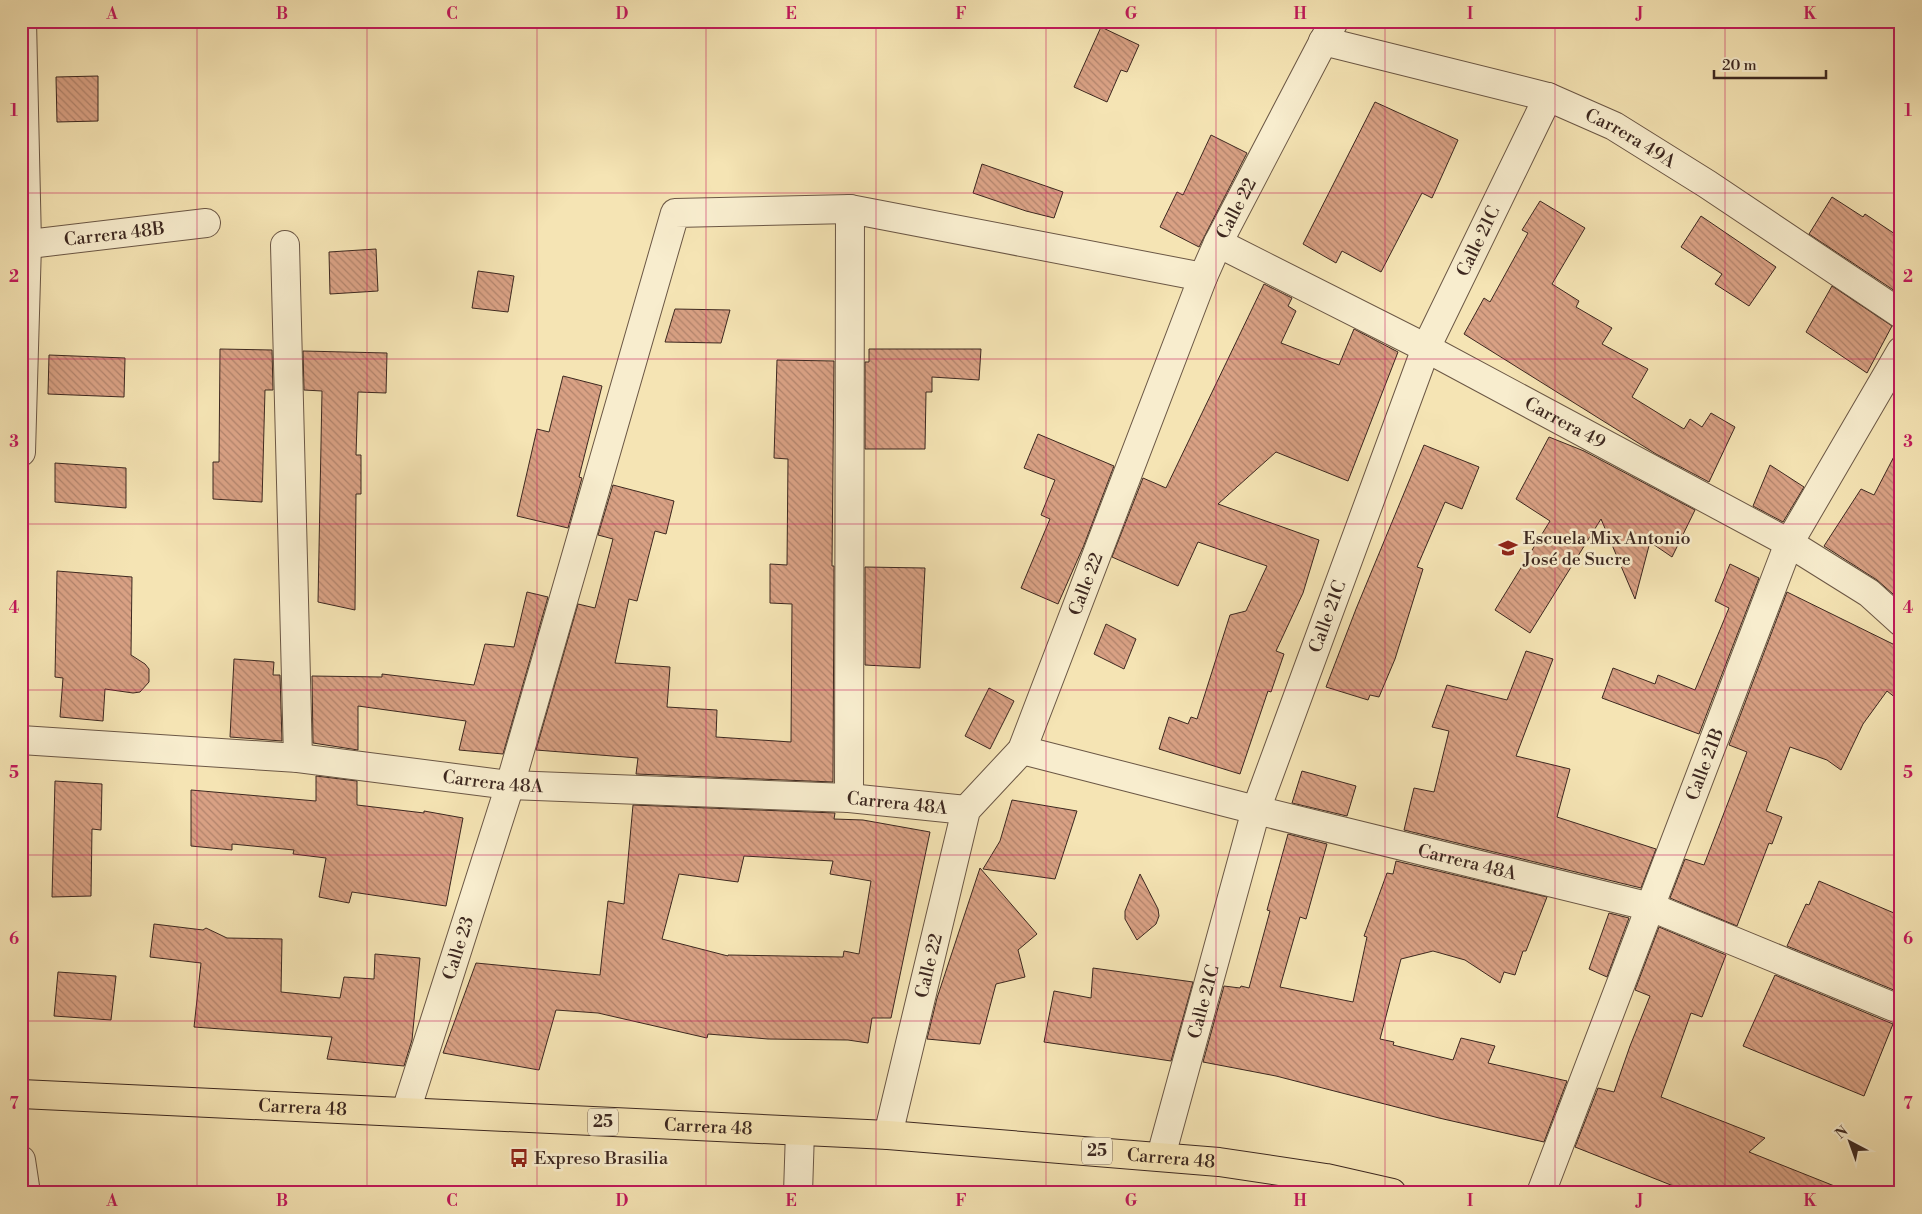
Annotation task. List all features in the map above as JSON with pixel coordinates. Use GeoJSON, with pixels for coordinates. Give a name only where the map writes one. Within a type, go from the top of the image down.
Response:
{"type":"FeatureCollection","features":[{"type":"Feature","properties":{"kind":"highway","name":"Carrera 48"},"geometry":{"type":"LineString","coordinates":[[21,1094],[888,1135],[1219,1162],[1326,1178],[1392,1193]]}},
{"type":"Feature","properties":{"kind":"street"},"geometry":{"type":"LineString","coordinates":[[21,452],[24,245],[22,21]]}},
{"type":"Feature","properties":{"kind":"street","name":"Carrera 49A"},"geometry":{"type":"LineString","coordinates":[[1329,31],[1548,97],[1614,126],[1707,184],[1901,314]]}},
{"type":"Feature","properties":{"kind":"street","name":"Calle 22"},"geometry":{"type":"LineString","coordinates":[[888,1135],[966,810],[1022,750],[1203,277],[1218,243],[1329,31]]}},
{"type":"Feature","properties":{"kind":"street","name":"Calle 21C"},"geometry":{"type":"LineString","coordinates":[[1161,1156],[1256,810],[1426,348],[1548,97]]}},
{"type":"Feature","properties":{"kind":"street"},"geometry":{"type":"LineString","coordinates":[[849,798],[850,209],[1203,277]]}},
{"type":"Feature","properties":{"kind":"street","name":"Calle 23"},"geometry":{"type":"LineString","coordinates":[[406,1111],[510,785],[674,213],[850,209]]}},
{"type":"Feature","properties":{"kind":"street","name":"Carrera 48B"},"geometry":{"type":"LineString","coordinates":[[24,245],[206,223]]}},
{"type":"Feature","properties":{"kind":"street","name":"Carrera 49"},"geometry":{"type":"LineString","coordinates":[[1218,243],[1426,348],[1789,543],[1869,593],[1901,622]]}},
{"type":"Feature","properties":{"kind":"street"},"geometry":{"type":"LineString","coordinates":[[285,245],[298,758]]}},
{"type":"Feature","properties":{"kind":"street","name":"Calle 21B"},"geometry":{"type":"LineString","coordinates":[[1541,1193],[1789,543],[1901,352]]}},
{"type":"Feature","properties":{"kind":"street","name":"Carrera 48A"},"geometry":{"type":"LineString","coordinates":[[21,740],[298,758],[510,785],[849,798],[966,810]]}},
{"type":"Feature","properties":{"kind":"street","name":"Carrera 48A"},"geometry":{"type":"LineString","coordinates":[[1022,750],[1650,907],[1901,1010]]}},
{"type":"Feature","properties":{"kind":"street"},"geometry":{"type":"LineString","coordinates":[[798,1193],[800,1131]]}},
{"type":"Feature","properties":{"kind":"street"},"geometry":{"type":"LineString","coordinates":[[21,1160],[26,1193]]}},
{"type":"Feature","properties":{"kind":"building"},"geometry":{"type":"Polygon","coordinates":[[[1101,27],[1139,45],[1127,72],[1121,70],[1107,102],[1074,87],[1101,27]]]}},
{"type":"Feature","properties":{"kind":"building"},"geometry":{"type":"Polygon","coordinates":[[[98,76],[98,121],[57,122],[56,77],[98,76]]]}},
{"type":"Feature","properties":{"kind":"building"},"geometry":{"type":"Polygon","coordinates":[[[1375,102],[1458,140],[1432,198],[1422,193],[1381,272],[1342,251],[1336,263],[1303,244],[1375,102]]]}},
{"type":"Feature","properties":{"kind":"building"},"geometry":{"type":"Polygon","coordinates":[[[1211,135],[1247,153],[1199,247],[1160,227],[1177,192],[1183,195],[1211,135]]]}},
{"type":"Feature","properties":{"kind":"building"},"geometry":{"type":"Polygon","coordinates":[[[982,164],[1063,192],[1054,218],[1026,211],[973,193],[982,164]]]}},
{"type":"Feature","properties":{"kind":"building"},"geometry":{"type":"Polygon","coordinates":[[[1832,197],[1863,217],[1865,214],[1901,238],[1901,295],[1809,234],[1832,197]]]}},
{"type":"Feature","properties":{"kind":"building"},"geometry":{"type":"Polygon","coordinates":[[[1540,201],[1585,228],[1552,284],[1579,301],[1576,307],[1612,328],[1602,344],[1648,369],[1632,397],[1684,429],[1690,419],[1702,427],[1711,413],[1735,427],[1709,482],[1656,454],[1464,334],[1484,298],[1490,302],[1528,233],[1522,230],[1540,201]]]}},
{"type":"Feature","properties":{"kind":"building"},"geometry":{"type":"Polygon","coordinates":[[[1701,216],[1776,267],[1749,306],[1715,284],[1722,274],[1681,247],[1701,216]]]}},
{"type":"Feature","properties":{"kind":"building"},"geometry":{"type":"Polygon","coordinates":[[[376,249],[378,291],[330,294],[329,252],[376,249]]]}},
{"type":"Feature","properties":{"kind":"building"},"geometry":{"type":"Polygon","coordinates":[[[478,271],[514,276],[508,312],[472,308],[478,271]]]}},
{"type":"Feature","properties":{"kind":"building"},"geometry":{"type":"Polygon","coordinates":[[[1264,284],[1292,298],[1288,306],[1296,311],[1281,343],[1339,365],[1354,329],[1398,352],[1348,481],[1276,452],[1218,504],[1319,540],[1303,593],[1276,651],[1284,654],[1271,692],[1268,691],[1240,774],[1159,749],[1169,717],[1188,724],[1191,717],[1197,719],[1230,615],[1246,611],[1267,566],[1198,542],[1178,586],[1112,557],[1143,478],[1166,488],[1264,284]]]}},
{"type":"Feature","properties":{"kind":"building"},"geometry":{"type":"Polygon","coordinates":[[[1832,286],[1892,326],[1867,373],[1806,332],[1832,286]]]}},
{"type":"Feature","properties":{"kind":"building"},"geometry":{"type":"Polygon","coordinates":[[[675,309],[730,310],[721,343],[665,342],[675,309]]]}},
{"type":"Feature","properties":{"kind":"building"},"geometry":{"type":"Polygon","coordinates":[[[220,349],[272,350],[273,390],[265,390],[262,502],[213,499],[213,462],[219,462],[220,349]]]}},
{"type":"Feature","properties":{"kind":"building"},"geometry":{"type":"Polygon","coordinates":[[[869,349],[981,349],[979,380],[932,377],[932,392],[926,392],[925,449],[865,449],[865,362],[869,362],[869,349]]]}},
{"type":"Feature","properties":{"kind":"building"},"geometry":{"type":"Polygon","coordinates":[[[303,351],[387,353],[386,393],[358,392],[356,455],[361,455],[361,494],[356,494],[355,610],[318,602],[322,391],[304,390],[303,351]]]}},
{"type":"Feature","properties":{"kind":"building"},"geometry":{"type":"Polygon","coordinates":[[[49,355],[125,358],[124,397],[48,394],[49,355]]]}},
{"type":"Feature","properties":{"kind":"building"},"geometry":{"type":"Polygon","coordinates":[[[777,360],[834,361],[832,566],[834,566],[833,782],[636,774],[638,758],[536,750],[578,604],[595,608],[613,539],[598,535],[613,485],[674,501],[666,534],[655,531],[637,601],[629,599],[615,663],[670,667],[667,707],[717,710],[716,737],[791,742],[792,604],[770,603],[770,564],[787,565],[788,459],[774,458],[777,360]]]}},
{"type":"Feature","properties":{"kind":"building"},"geometry":{"type":"Polygon","coordinates":[[[563,376],[602,386],[579,477],[582,478],[568,528],[517,516],[537,429],[549,432],[563,376]]]}},
{"type":"Feature","properties":{"kind":"building"},"geometry":{"type":"Polygon","coordinates":[[[1038,434],[1114,466],[1084,545],[1058,604],[1021,588],[1050,519],[1041,515],[1055,480],[1024,468],[1038,434]]]}},
{"type":"Feature","properties":{"kind":"building"},"geometry":{"type":"Polygon","coordinates":[[[1549,437],[1584,451],[1695,510],[1672,557],[1650,542],[1635,599],[1601,519],[1530,633],[1495,610],[1550,521],[1516,499],[1549,437]]]}},
{"type":"Feature","properties":{"kind":"building"},"geometry":{"type":"Polygon","coordinates":[[[1901,443],[1901,601],[1877,580],[1824,546],[1861,489],[1874,495],[1901,443]]]}},
{"type":"Feature","properties":{"kind":"building"},"geometry":{"type":"Polygon","coordinates":[[[1424,445],[1479,467],[1462,509],[1445,502],[1417,567],[1423,569],[1395,659],[1379,697],[1370,695],[1368,700],[1326,687],[1356,609],[1424,445]]]}},
{"type":"Feature","properties":{"kind":"building"},"geometry":{"type":"Polygon","coordinates":[[[55,463],[126,468],[126,508],[55,502],[55,463]]]}},
{"type":"Feature","properties":{"kind":"building"},"geometry":{"type":"Polygon","coordinates":[[[1770,465],[1804,487],[1783,522],[1753,506],[1770,465]]]}},
{"type":"Feature","properties":{"kind":"building"},"geometry":{"type":"Polygon","coordinates":[[[1730,564],[1759,578],[1699,734],[1602,698],[1613,668],[1655,684],[1658,675],[1695,690],[1729,608],[1715,601],[1730,564]]]}},
{"type":"Feature","properties":{"kind":"building"},"geometry":{"type":"Polygon","coordinates":[[[865,567],[925,568],[920,668],[865,665],[865,567]]]}},
{"type":"Feature","properties":{"kind":"building"},"geometry":{"type":"Polygon","coordinates":[[[57,571],[132,577],[131,655],[149,669],[149,682],[140,692],[133,693],[105,689],[103,721],[60,717],[63,678],[55,677],[57,571]]]}},
{"type":"Feature","properties":{"kind":"building"},"geometry":{"type":"Polygon","coordinates":[[[527,592],[548,597],[503,754],[459,750],[466,721],[358,706],[358,750],[313,743],[312,676],[382,677],[382,674],[474,685],[485,644],[514,647],[527,592]]]}},
{"type":"Feature","properties":{"kind":"building"},"geometry":{"type":"Polygon","coordinates":[[[1787,592],[1901,648],[1901,702],[1887,691],[1863,724],[1841,770],[1827,760],[1790,747],[1766,811],[1782,817],[1772,844],[1769,843],[1737,926],[1670,898],[1685,859],[1704,865],[1734,787],[1747,752],[1729,745],[1787,592]]]}},
{"type":"Feature","properties":{"kind":"building"},"geometry":{"type":"Polygon","coordinates":[[[1106,624],[1136,639],[1124,669],[1094,654],[1106,624]]]}},
{"type":"Feature","properties":{"kind":"building"},"geometry":{"type":"Polygon","coordinates":[[[1526,651],[1553,659],[1516,756],[1570,769],[1557,817],[1656,849],[1641,888],[1404,830],[1414,788],[1434,792],[1449,731],[1432,727],[1447,685],[1507,700],[1526,651]]]}},
{"type":"Feature","properties":{"kind":"building"},"geometry":{"type":"Polygon","coordinates":[[[234,659],[274,662],[273,675],[280,675],[282,741],[230,737],[234,659]]]}},
{"type":"Feature","properties":{"kind":"building"},"geometry":{"type":"Polygon","coordinates":[[[989,688],[1014,701],[990,749],[965,736],[989,688]]]}},
{"type":"Feature","properties":{"kind":"building"},"geometry":{"type":"Polygon","coordinates":[[[1302,771],[1356,786],[1347,816],[1292,803],[1302,771]]]}},
{"type":"Feature","properties":{"kind":"building"},"geometry":{"type":"Polygon","coordinates":[[[316,776],[357,781],[357,805],[424,813],[424,811],[463,818],[446,906],[352,892],[349,903],[319,897],[326,858],[293,854],[294,850],[232,844],[232,850],[191,846],[191,790],[316,801],[316,776]]]}},
{"type":"Feature","properties":{"kind":"building"},"geometry":{"type":"Polygon","coordinates":[[[55,781],[102,784],[101,830],[92,829],[91,896],[52,897],[55,781]]]}},
{"type":"Feature","properties":{"kind":"building"},"geometry":{"type":"Polygon","coordinates":[[[1012,800],[1077,811],[1055,879],[983,869],[1000,841],[1012,800]]]}},
{"type":"Feature","properties":{"kind":"building"},"geometry":{"type":"Polygon","coordinates":[[[633,805],[835,813],[834,819],[863,820],[930,832],[891,1018],[872,1018],[868,1043],[848,1040],[768,1039],[708,1034],[707,1038],[598,1013],[556,1010],[539,1070],[443,1053],[476,963],[600,975],[608,901],[624,904],[633,805]],[[744,856],[738,882],[679,874],[662,939],[728,956],[843,957],[844,951],[859,954],[871,881],[830,874],[833,861],[744,856]]]}},
{"type":"Feature","properties":{"kind":"building"},"geometry":{"type":"Polygon","coordinates":[[[1288,834],[1327,844],[1306,919],[1300,917],[1280,987],[1353,1002],[1367,937],[1364,936],[1387,873],[1393,874],[1396,861],[1547,897],[1526,951],[1523,951],[1515,975],[1504,972],[1500,983],[1465,960],[1433,951],[1401,959],[1380,1039],[1394,1042],[1393,1045],[1453,1060],[1461,1038],[1495,1046],[1488,1063],[1567,1081],[1544,1142],[1439,1118],[1276,1076],[1203,1062],[1224,986],[1249,988],[1270,911],[1267,910],[1288,834]]]}},
{"type":"Feature","properties":{"kind":"building"},"geometry":{"type":"Polygon","coordinates":[[[980,868],[1037,934],[1018,950],[1025,977],[996,984],[980,1044],[927,1039],[937,998],[980,868]]]}},
{"type":"Feature","properties":{"kind":"building"},"geometry":{"type":"Polygon","coordinates":[[[1140,874],[1158,909],[1159,916],[1156,924],[1137,940],[1125,919],[1125,911],[1140,874]]]}},
{"type":"Feature","properties":{"kind":"building"},"geometry":{"type":"Polygon","coordinates":[[[1819,881],[1901,916],[1901,993],[1787,946],[1806,904],[1809,905],[1819,881]]]}},
{"type":"Feature","properties":{"kind":"building"},"geometry":{"type":"Polygon","coordinates":[[[1609,913],[1629,918],[1607,977],[1589,969],[1609,913]]]}},
{"type":"Feature","properties":{"kind":"building"},"geometry":{"type":"Polygon","coordinates":[[[154,924],[203,930],[206,928],[227,938],[282,939],[281,992],[340,998],[344,977],[374,979],[375,954],[420,958],[412,1040],[404,1066],[327,1059],[332,1037],[194,1027],[201,963],[150,957],[154,924]]]}},
{"type":"Feature","properties":{"kind":"building"},"geometry":{"type":"Polygon","coordinates":[[[1659,927],[1726,955],[1702,1017],[1691,1013],[1661,1097],[1765,1138],[1749,1152],[1847,1191],[1847,1193],[1691,1193],[1575,1147],[1598,1088],[1614,1092],[1650,996],[1635,990],[1659,927]]]}},
{"type":"Feature","properties":{"kind":"building"},"geometry":{"type":"Polygon","coordinates":[[[1093,968],[1193,982],[1171,1061],[1044,1042],[1054,991],[1091,998],[1093,968]]]}},
{"type":"Feature","properties":{"kind":"building"},"geometry":{"type":"Polygon","coordinates":[[[58,972],[116,976],[111,1020],[54,1016],[58,972]]]}},
{"type":"Feature","properties":{"kind":"building"},"geometry":{"type":"Polygon","coordinates":[[[1775,975],[1893,1024],[1864,1096],[1743,1046],[1775,975]]]}},
{"type":"Feature","properties":{"kind":"place","name":"Escuela Mix Antonio José de Sucre"},"geometry":{"type":"Point","coordinates":[1508,548]}},
{"type":"Feature","properties":{"kind":"place","name":"Expreso Brasilia"},"geometry":{"type":"Point","coordinates":[519,1158]}}]}
